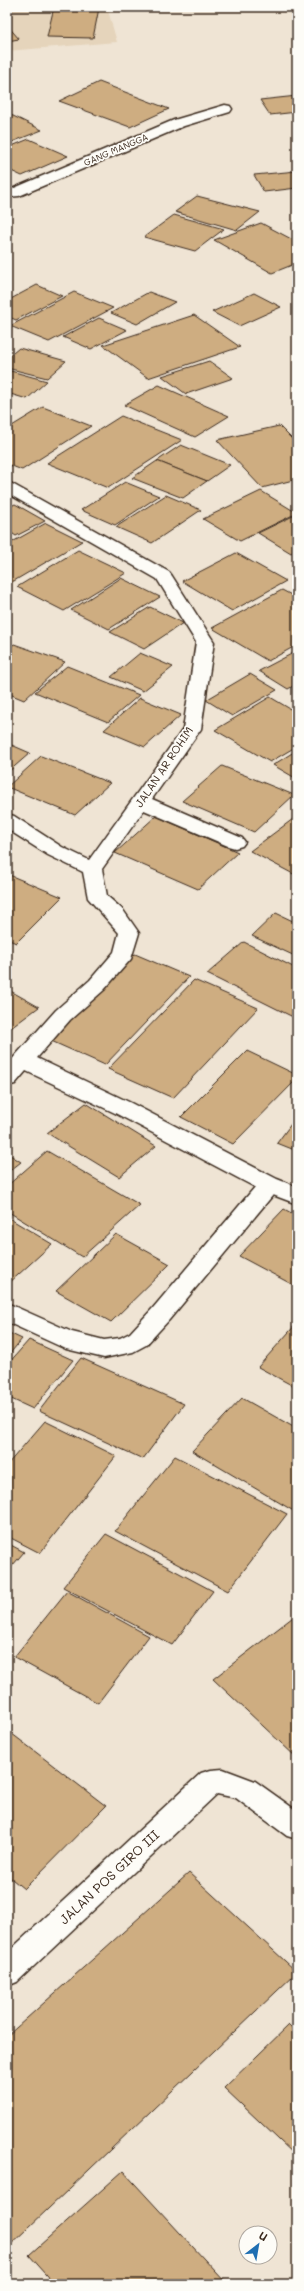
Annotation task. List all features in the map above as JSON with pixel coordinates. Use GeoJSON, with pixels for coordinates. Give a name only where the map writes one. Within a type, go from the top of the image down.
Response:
{"type":"FeatureCollection","features":[{"type":"Feature","properties":{"kind":"street","name":"GANG MANGGA"},"geometry":{"type":"LineString","coordinates":[[7,193],[14,192],[179,123],[225,109]]}},
{"type":"Feature","properties":{"kind":"street","name":"JALAN AR ROHIM"},"geometry":{"type":"LineString","coordinates":[[7,486],[163,576],[205,642],[192,729],[92,869]]}},
{"type":"Feature","properties":{"kind":"street"},"geometry":{"type":"LineString","coordinates":[[141,800],[235,842]]}},
{"type":"Feature","properties":{"kind":"street"},"geometry":{"type":"LineString","coordinates":[[7,820],[55,851],[92,869],[98,898],[116,915],[129,934],[124,954],[97,985],[63,1015],[7,1079]]}},
{"type":"Feature","properties":{"kind":"street"},"geometry":{"type":"LineString","coordinates":[[24,1061],[123,1108],[269,1185],[297,1196]]}},
{"type":"Feature","properties":{"kind":"street"},"geometry":{"type":"LineString","coordinates":[[7,1312],[66,1340],[104,1349],[125,1346],[138,1339],[156,1319],[228,1236],[269,1185]]}},
{"type":"Feature","properties":{"kind":"street","name":"JALAN POS GIRO III"},"geometry":{"type":"LineString","coordinates":[[7,1972],[211,1782],[224,1780],[239,1784],[297,1827]]}},
{"type":"Feature","properties":{"kind":"shaded area"},"geometry":{"type":"Polygon","coordinates":[[[7,7],[107,7],[117,42],[7,51],[7,7]]]}},
{"type":"Feature","properties":{"kind":"building"},"geometry":{"type":"Polygon","coordinates":[[[54,7],[99,8],[93,38],[47,37],[54,7]]]}},
{"type":"Feature","properties":{"kind":"building"},"geometry":{"type":"Polygon","coordinates":[[[7,25],[19,39],[7,41],[7,25]]]}},
{"type":"Feature","properties":{"kind":"building"},"geometry":{"type":"Polygon","coordinates":[[[99,82],[169,109],[130,127],[59,101],[99,82]]]}},
{"type":"Feature","properties":{"kind":"building"},"geometry":{"type":"Polygon","coordinates":[[[297,96],[297,112],[270,115],[260,100],[297,96]]]}},
{"type":"Feature","properties":{"kind":"building"},"geometry":{"type":"Polygon","coordinates":[[[9,114],[42,130],[7,144],[7,115],[9,114]]]}},
{"type":"Feature","properties":{"kind":"building"},"geometry":{"type":"Polygon","coordinates":[[[29,139],[68,156],[22,176],[7,169],[7,148],[29,139]]]}},
{"type":"Feature","properties":{"kind":"building"},"geometry":{"type":"Polygon","coordinates":[[[297,171],[297,188],[264,192],[254,175],[297,171]]]}},
{"type":"Feature","properties":{"kind":"building"},"geometry":{"type":"Polygon","coordinates":[[[197,196],[260,212],[237,230],[175,212],[197,196]]]}},
{"type":"Feature","properties":{"kind":"building"},"geometry":{"type":"Polygon","coordinates":[[[174,215],[224,229],[195,251],[144,237],[174,215]]]}},
{"type":"Feature","properties":{"kind":"building"},"geometry":{"type":"Polygon","coordinates":[[[261,223],[297,242],[297,263],[272,273],[214,240],[261,223]]]}},
{"type":"Feature","properties":{"kind":"building"},"geometry":{"type":"Polygon","coordinates":[[[37,285],[62,296],[16,320],[7,316],[7,301],[37,285]]]}},
{"type":"Feature","properties":{"kind":"building"},"geometry":{"type":"Polygon","coordinates":[[[74,292],[113,308],[49,342],[10,326],[74,292]]]}},
{"type":"Feature","properties":{"kind":"building"},"geometry":{"type":"Polygon","coordinates":[[[149,292],[175,302],[137,324],[111,313],[149,292]]]}},
{"type":"Feature","properties":{"kind":"building"},"geometry":{"type":"Polygon","coordinates":[[[254,293],[281,307],[239,326],[212,312],[254,293]]]}},
{"type":"Feature","properties":{"kind":"building"},"geometry":{"type":"Polygon","coordinates":[[[194,315],[240,347],[148,378],[103,345],[194,315]]]}},
{"type":"Feature","properties":{"kind":"building"},"geometry":{"type":"Polygon","coordinates":[[[99,318],[127,330],[91,349],[63,337],[99,318]]]}},
{"type":"Feature","properties":{"kind":"building"},"geometry":{"type":"Polygon","coordinates":[[[19,348],[66,361],[47,378],[7,368],[7,358],[19,348]]]}},
{"type":"Feature","properties":{"kind":"building"},"geometry":{"type":"Polygon","coordinates":[[[209,361],[233,378],[186,394],[162,376],[209,361]]]}},
{"type":"Feature","properties":{"kind":"building"},"geometry":{"type":"Polygon","coordinates":[[[7,370],[47,381],[27,399],[7,393],[7,370]]]}},
{"type":"Feature","properties":{"kind":"building"},"geometry":{"type":"Polygon","coordinates":[[[159,385],[229,416],[195,437],[124,405],[159,385]]]}},
{"type":"Feature","properties":{"kind":"building"},"geometry":{"type":"Polygon","coordinates":[[[43,407],[91,426],[22,470],[7,464],[7,429],[43,407]]]}},
{"type":"Feature","properties":{"kind":"building"},"geometry":{"type":"Polygon","coordinates":[[[121,416],[182,440],[108,488],[47,463],[121,416]]]}},
{"type":"Feature","properties":{"kind":"building"},"geometry":{"type":"Polygon","coordinates":[[[279,426],[297,444],[297,479],[262,488],[217,440],[279,426]]]}},
{"type":"Feature","properties":{"kind":"building"},"geometry":{"type":"Polygon","coordinates":[[[181,445],[230,465],[207,481],[157,461],[181,445]]]}},
{"type":"Feature","properties":{"kind":"building"},"geometry":{"type":"Polygon","coordinates":[[[157,461],[207,481],[183,498],[132,478],[157,461]]]}},
{"type":"Feature","properties":{"kind":"building"},"geometry":{"type":"Polygon","coordinates":[[[125,482],[159,496],[115,525],[81,510],[125,482]]]}},
{"type":"Feature","properties":{"kind":"building"},"geometry":{"type":"Polygon","coordinates":[[[261,491],[297,513],[240,541],[203,519],[261,491]]]}},
{"type":"Feature","properties":{"kind":"building"},"geometry":{"type":"Polygon","coordinates":[[[166,495],[201,510],[152,543],[116,527],[166,495]]]}},
{"type":"Feature","properties":{"kind":"building"},"geometry":{"type":"Polygon","coordinates":[[[15,504],[45,521],[16,536],[7,530],[7,508],[15,504]]]}},
{"type":"Feature","properties":{"kind":"building"},"geometry":{"type":"Polygon","coordinates":[[[297,514],[297,550],[291,553],[258,533],[297,514]]]}},
{"type":"Feature","properties":{"kind":"building"},"geometry":{"type":"Polygon","coordinates":[[[46,523],[82,541],[7,585],[7,545],[46,523]]]}},
{"type":"Feature","properties":{"kind":"building"},"geometry":{"type":"Polygon","coordinates":[[[78,550],[126,573],[64,611],[17,587],[78,550]]]}},
{"type":"Feature","properties":{"kind":"building"},"geometry":{"type":"Polygon","coordinates":[[[236,553],[286,581],[232,611],[182,581],[236,553]]]}},
{"type":"Feature","properties":{"kind":"building"},"geometry":{"type":"Polygon","coordinates":[[[121,578],[160,597],[109,629],[71,610],[121,578]]]}},
{"type":"Feature","properties":{"kind":"building"},"geometry":{"type":"Polygon","coordinates":[[[282,590],[297,598],[297,645],[268,661],[212,628],[282,590]]]}},
{"type":"Feature","properties":{"kind":"building"},"geometry":{"type":"Polygon","coordinates":[[[150,607],[183,623],[144,649],[110,632],[150,607]]]}},
{"type":"Feature","properties":{"kind":"building"},"geometry":{"type":"Polygon","coordinates":[[[14,644],[65,662],[24,700],[7,693],[7,650],[14,644]]]}},
{"type":"Feature","properties":{"kind":"building"},"geometry":{"type":"Polygon","coordinates":[[[297,651],[297,684],[288,689],[259,671],[297,651]]]}},
{"type":"Feature","properties":{"kind":"building"},"geometry":{"type":"Polygon","coordinates":[[[140,653],[173,667],[143,691],[111,677],[140,653]]]}},
{"type":"Feature","properties":{"kind":"building"},"geometry":{"type":"Polygon","coordinates":[[[67,666],[139,695],[108,722],[35,692],[67,666]]]}},
{"type":"Feature","properties":{"kind":"building"},"geometry":{"type":"Polygon","coordinates":[[[250,674],[277,690],[232,716],[206,700],[250,674]]]}},
{"type":"Feature","properties":{"kind":"building"},"geometry":{"type":"Polygon","coordinates":[[[270,697],[297,713],[297,746],[270,762],[215,730],[270,697]]]}},
{"type":"Feature","properties":{"kind":"building"},"geometry":{"type":"Polygon","coordinates":[[[140,698],[181,715],[145,747],[104,730],[140,698]]]}},
{"type":"Feature","properties":{"kind":"building"},"geometry":{"type":"Polygon","coordinates":[[[7,743],[30,753],[7,773],[7,743]]]}},
{"type":"Feature","properties":{"kind":"building"},"geometry":{"type":"Polygon","coordinates":[[[297,750],[297,779],[273,765],[297,750]]]}},
{"type":"Feature","properties":{"kind":"building"},"geometry":{"type":"Polygon","coordinates":[[[41,756],[110,783],[75,815],[7,787],[41,756]]]}},
{"type":"Feature","properties":{"kind":"building"},"geometry":{"type":"Polygon","coordinates":[[[222,766],[294,795],[254,832],[182,801],[222,766]]]}},
{"type":"Feature","properties":{"kind":"building"},"geometry":{"type":"Polygon","coordinates":[[[156,816],[238,852],[198,889],[115,853],[156,816]]]}},
{"type":"Feature","properties":{"kind":"building"},"geometry":{"type":"Polygon","coordinates":[[[297,816],[297,876],[250,851],[297,816]]]}},
{"type":"Feature","properties":{"kind":"building"},"geometry":{"type":"Polygon","coordinates":[[[7,874],[62,897],[16,943],[7,939],[7,874]]]}},
{"type":"Feature","properties":{"kind":"building"},"geometry":{"type":"Polygon","coordinates":[[[276,913],[297,923],[297,957],[252,936],[276,913]]]}},
{"type":"Feature","properties":{"kind":"building"},"geometry":{"type":"Polygon","coordinates":[[[244,942],[297,969],[297,1019],[207,974],[244,942]]]}},
{"type":"Feature","properties":{"kind":"building"},"geometry":{"type":"Polygon","coordinates":[[[135,954],[189,977],[105,1065],[49,1040],[135,954]]]}},
{"type":"Feature","properties":{"kind":"building"},"geometry":{"type":"Polygon","coordinates":[[[194,980],[258,1008],[173,1098],[108,1069],[194,980]]]}},
{"type":"Feature","properties":{"kind":"building"},"geometry":{"type":"Polygon","coordinates":[[[7,989],[39,1007],[7,1031],[7,989]]]}},
{"type":"Feature","properties":{"kind":"building"},"geometry":{"type":"Polygon","coordinates":[[[247,1051],[297,1075],[297,1079],[233,1144],[181,1117],[247,1051]]]}},
{"type":"Feature","properties":{"kind":"building"},"geometry":{"type":"Polygon","coordinates":[[[86,1103],[156,1146],[119,1177],[47,1133],[86,1103]]]}},
{"type":"Feature","properties":{"kind":"building"},"geometry":{"type":"Polygon","coordinates":[[[297,1116],[297,1151],[277,1143],[297,1116]]]}},
{"type":"Feature","properties":{"kind":"building"},"geometry":{"type":"Polygon","coordinates":[[[47,1151],[140,1205],[82,1257],[7,1211],[7,1186],[47,1151]]]}},
{"type":"Feature","properties":{"kind":"building"},"geometry":{"type":"Polygon","coordinates":[[[7,1153],[21,1162],[7,1173],[7,1153]]]}},
{"type":"Feature","properties":{"kind":"building"},"geometry":{"type":"Polygon","coordinates":[[[284,1209],[297,1216],[297,1287],[239,1256],[284,1209]]]}},
{"type":"Feature","properties":{"kind":"building"},"geometry":{"type":"Polygon","coordinates":[[[7,1217],[52,1244],[7,1285],[7,1217]]]}},
{"type":"Feature","properties":{"kind":"building"},"geometry":{"type":"Polygon","coordinates":[[[116,1234],[170,1264],[111,1322],[56,1291],[116,1234]]]}},
{"type":"Feature","properties":{"kind":"building"},"geometry":{"type":"Polygon","coordinates":[[[297,1323],[297,1388],[258,1367],[297,1323]]]}},
{"type":"Feature","properties":{"kind":"building"},"geometry":{"type":"Polygon","coordinates":[[[7,1332],[22,1339],[7,1357],[7,1332]]]}},
{"type":"Feature","properties":{"kind":"building"},"geometry":{"type":"Polygon","coordinates":[[[29,1340],[73,1360],[33,1409],[7,1397],[7,1365],[29,1340]]]}},
{"type":"Feature","properties":{"kind":"building"},"geometry":{"type":"Polygon","coordinates":[[[81,1358],[184,1404],[143,1459],[39,1411],[81,1358]]]}},
{"type":"Feature","properties":{"kind":"building"},"geometry":{"type":"Polygon","coordinates":[[[242,1398],[297,1429],[297,1513],[192,1451],[242,1398]]]}},
{"type":"Feature","properties":{"kind":"building"},"geometry":{"type":"Polygon","coordinates":[[[45,1421],[116,1456],[40,1553],[7,1536],[7,1465],[45,1421]]]}},
{"type":"Feature","properties":{"kind":"building"},"geometry":{"type":"Polygon","coordinates":[[[175,1456],[287,1514],[228,1591],[115,1531],[175,1456]]]}},
{"type":"Feature","properties":{"kind":"building"},"geometry":{"type":"Polygon","coordinates":[[[106,1534],[213,1591],[172,1645],[63,1587],[106,1534]]]}},
{"type":"Feature","properties":{"kind":"building"},"geometry":{"type":"Polygon","coordinates":[[[7,1543],[24,1552],[7,1572],[7,1543]]]}},
{"type":"Feature","properties":{"kind":"building"},"geometry":{"type":"Polygon","coordinates":[[[67,1591],[149,1636],[98,1703],[14,1657],[67,1591]]]}},
{"type":"Feature","properties":{"kind":"building"},"geometry":{"type":"Polygon","coordinates":[[[297,1614],[297,1758],[213,1679],[297,1614]]]}},
{"type":"Feature","properties":{"kind":"building"},"geometry":{"type":"Polygon","coordinates":[[[7,1730],[106,1806],[24,1889],[7,1875],[7,1730]]]}},
{"type":"Feature","properties":{"kind":"building"},"geometry":{"type":"Polygon","coordinates":[[[189,1873],[297,1972],[7,2248],[7,2036],[189,1873]]]}},
{"type":"Feature","properties":{"kind":"building"},"geometry":{"type":"Polygon","coordinates":[[[289,2025],[297,2033],[297,2157],[224,2088],[289,2025]]]}},
{"type":"Feature","properties":{"kind":"building"},"geometry":{"type":"Polygon","coordinates":[[[123,2171],[227,2284],[55,2284],[29,2255],[123,2171]]]}}]}
